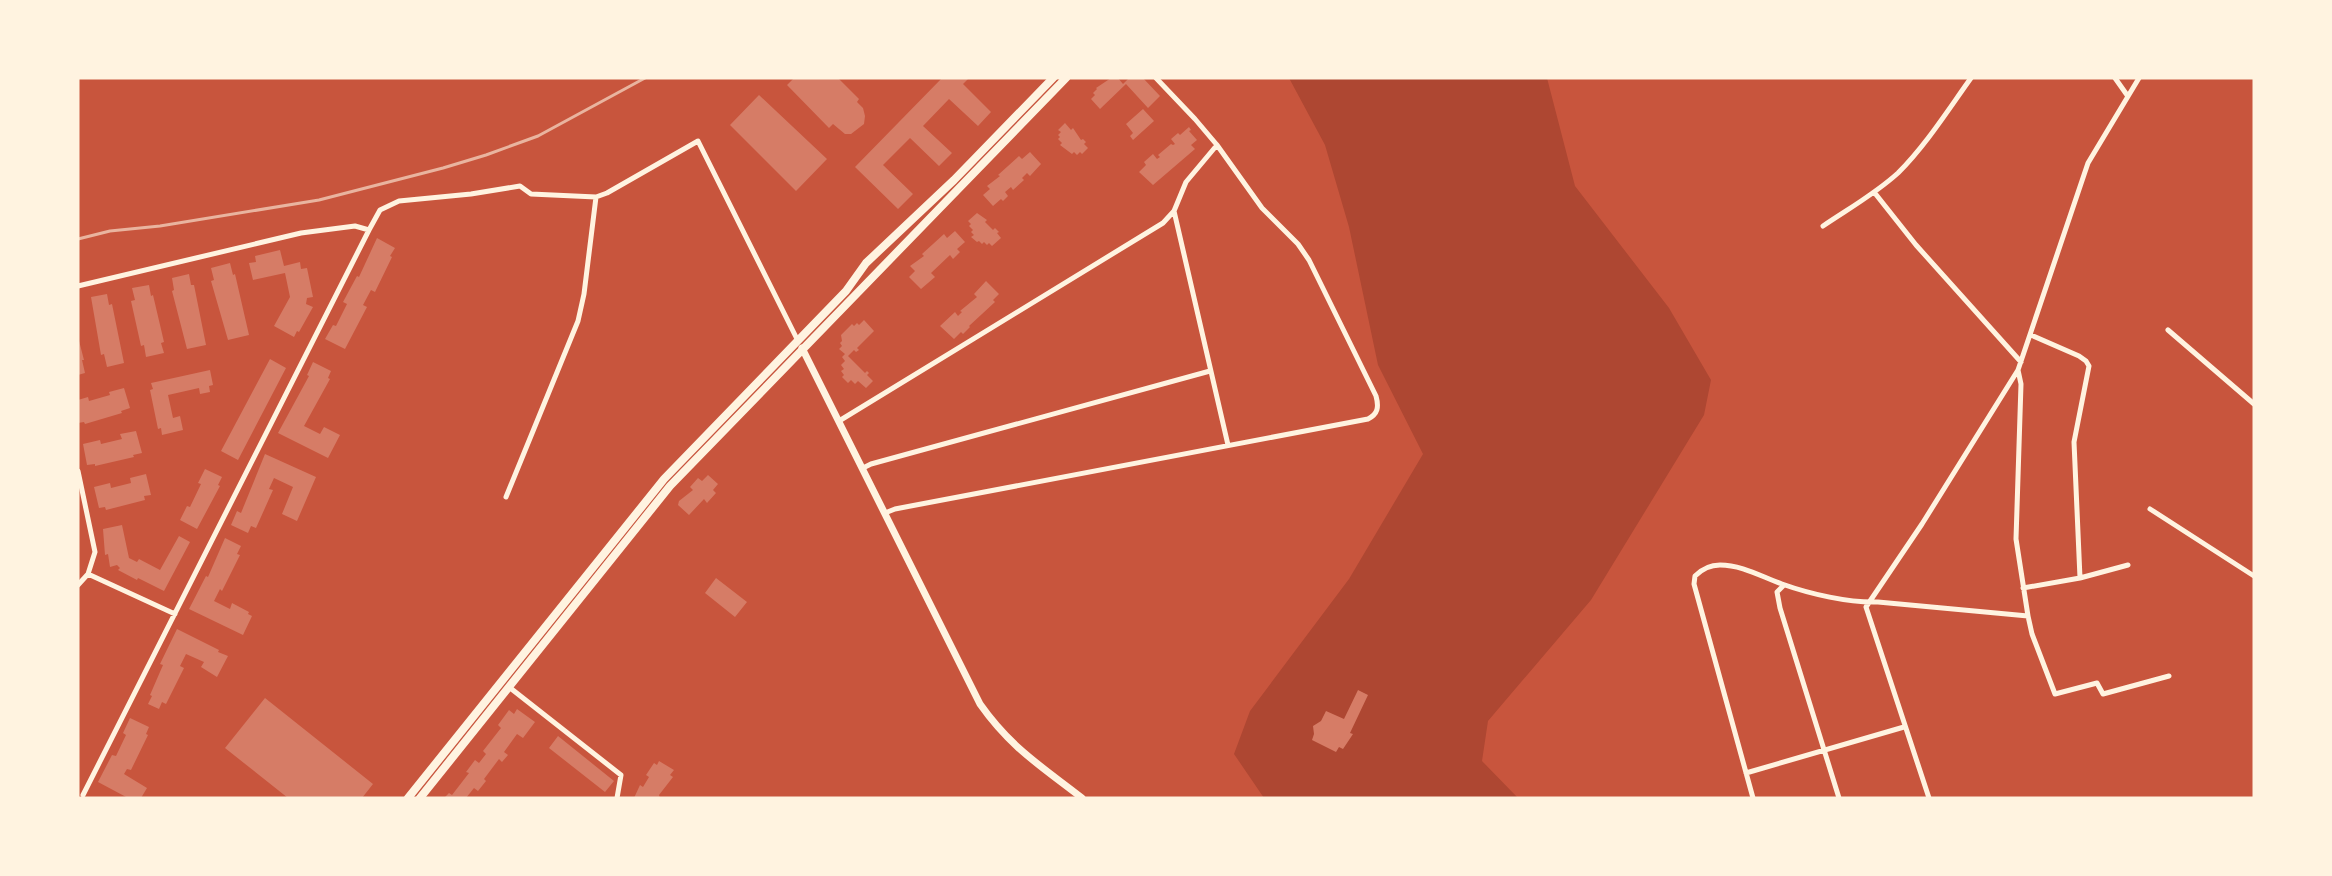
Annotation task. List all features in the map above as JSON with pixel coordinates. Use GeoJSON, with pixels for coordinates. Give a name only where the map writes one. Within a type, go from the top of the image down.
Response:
{"type":"FeatureCollection","features":[{"type":"Feature","properties":{"kind":"main road"},"geometry":{"type":"LineString","coordinates":[[408,798],[664,479],[846,291],[867,263],[954,180],[1053,78]]}},
{"type":"Feature","properties":{"kind":"main road"},"geometry":{"type":"LineString","coordinates":[[420,798],[670,486],[1066,78]]}},
{"type":"Feature","properties":{"kind":"street"},"geometry":{"type":"LineString","coordinates":[[885,513],[895,508],[1368,419],[1377,411],[1378,404],[1335,311],[1298,244],[1262,208],[1195,118],[1156,78]]}},
{"type":"Feature","properties":{"kind":"street"},"geometry":{"type":"LineString","coordinates":[[1823,226],[1875,193],[1897,173],[1920,148],[1971,78]]}},
{"type":"Feature","properties":{"kind":"street"},"geometry":{"type":"LineString","coordinates":[[2115,78],[2127,94]]}},
{"type":"Feature","properties":{"kind":"street"},"geometry":{"type":"LineString","coordinates":[[1929,798],[1866,607],[1922,524],[2018,370],[2088,163],[2127,94],[2139,78]]}},
{"type":"Feature","properties":{"kind":"street"},"geometry":{"type":"LineString","coordinates":[[83,795],[380,210],[399,201],[471,194],[520,186],[531,194],[596,197],[698,141],[974,691],[992,720],[1027,758],[1082,798]]}},
{"type":"Feature","properties":{"kind":"street"},"geometry":{"type":"LineString","coordinates":[[839,421],[1163,223],[1174,211],[1186,182],[1216,146]]}},
{"type":"Feature","properties":{"kind":"street"},"geometry":{"type":"LineString","coordinates":[[1875,193],[1916,245],[2021,363]]}},
{"type":"Feature","properties":{"kind":"street"},"geometry":{"type":"LineString","coordinates":[[506,497],[578,321],[585,294],[596,197]]}},
{"type":"Feature","properties":{"kind":"street"},"geometry":{"type":"LineString","coordinates":[[1174,211],[1228,445]]}},
{"type":"Feature","properties":{"kind":"street"},"geometry":{"type":"LineString","coordinates":[[78,286],[199,255],[301,233],[355,226],[369,230]]}},
{"type":"Feature","properties":{"kind":"street"},"geometry":{"type":"LineString","coordinates":[[2168,330],[2254,404]]}},
{"type":"Feature","properties":{"kind":"street"},"geometry":{"type":"LineString","coordinates":[[2031,335],[2079,356],[2089,366],[2074,442],[2080,578]]}},
{"type":"Feature","properties":{"kind":"street"},"geometry":{"type":"LineString","coordinates":[[2018,370],[2021,384],[2016,539],[2032,634],[2055,694],[2097,683],[2103,694],[2169,676]]}},
{"type":"Feature","properties":{"kind":"street"},"geometry":{"type":"LineString","coordinates":[[863,468],[1210,371]]}},
{"type":"Feature","properties":{"kind":"street"},"geometry":{"type":"LineString","coordinates":[[78,471],[95,552],[88,574],[78,585]]}},
{"type":"Feature","properties":{"kind":"street"},"geometry":{"type":"LineString","coordinates":[[2150,509],[2254,576]]}},
{"type":"Feature","properties":{"kind":"street"},"geometry":{"type":"LineString","coordinates":[[1753,798],[1694,584],[1695,576],[1706,567],[1721,565],[1746,570],[1784,585],[1862,603],[2028,616]]}},
{"type":"Feature","properties":{"kind":"street"},"geometry":{"type":"LineString","coordinates":[[2023,588],[2080,578],[2128,565]]}},
{"type":"Feature","properties":{"kind":"street"},"geometry":{"type":"LineString","coordinates":[[88,574],[175,614]]}},
{"type":"Feature","properties":{"kind":"street"},"geometry":{"type":"LineString","coordinates":[[1784,585],[1777,592],[1780,608],[1839,798]]}},
{"type":"Feature","properties":{"kind":"street"},"geometry":{"type":"LineString","coordinates":[[509,687],[621,775],[617,798]]}},
{"type":"Feature","properties":{"kind":"street"},"geometry":{"type":"LineString","coordinates":[[1746,773],[1904,727]]}},
{"type":"Feature","properties":{"kind":"shaded area"},"geometry":{"type":"Polygon","coordinates":[[[1289,78],[1547,78],[1575,186],[1669,308],[1711,380],[1704,415],[1591,600],[1488,721],[1482,761],[1518,798],[1264,798],[1234,754],[1250,711],[1349,579],[1423,454],[1378,365],[1349,227],[1325,145],[1289,78]]]}},
{"type":"Feature","properties":{"kind":"building"},"geometry":{"type":"Polygon","coordinates":[[[794,78],[838,78],[859,99],[857,102],[863,108],[865,116],[864,124],[851,134],[845,134],[833,124],[829,128],[787,85],[794,78]]]}},
{"type":"Feature","properties":{"kind":"building"},"geometry":{"type":"Polygon","coordinates":[[[942,78],[969,78],[963,84],[991,112],[978,126],[949,99],[923,126],[952,153],[939,166],[910,138],[883,165],[913,194],[898,209],[855,167],[942,78]]]}},
{"type":"Feature","properties":{"kind":"building"},"geometry":{"type":"Polygon","coordinates":[[[1111,78],[1118,78],[1123,84],[1129,78],[1143,78],[1160,96],[1148,108],[1126,84],[1100,109],[1091,99],[1095,95],[1093,93],[1096,88],[1111,78]]]}},
{"type":"Feature","properties":{"kind":"building"},"geometry":{"type":"Polygon","coordinates":[[[759,95],[827,159],[796,191],[730,125],[759,95]]]}},
{"type":"Feature","properties":{"kind":"building"},"geometry":{"type":"Polygon","coordinates":[[[1143,109],[1154,121],[1133,140],[1130,136],[1133,133],[1126,124],[1143,109]]]}},
{"type":"Feature","properties":{"kind":"building"},"geometry":{"type":"Polygon","coordinates":[[[1065,123],[1071,130],[1073,128],[1081,140],[1086,142],[1084,144],[1088,148],[1082,154],[1080,152],[1077,155],[1074,152],[1072,154],[1060,145],[1062,143],[1058,135],[1061,132],[1058,130],[1065,123]]]}},
{"type":"Feature","properties":{"kind":"building"},"geometry":{"type":"Polygon","coordinates":[[[1189,127],[1191,130],[1189,131],[1197,140],[1191,145],[1195,149],[1153,185],[1139,172],[1146,165],[1144,162],[1153,154],[1157,159],[1160,157],[1158,155],[1171,144],[1175,144],[1171,139],[1189,127]]]}},
{"type":"Feature","properties":{"kind":"building"},"geometry":{"type":"Polygon","coordinates":[[[1030,152],[1041,164],[1030,176],[1027,173],[1022,178],[1024,180],[1013,190],[1011,187],[1005,192],[1008,196],[1003,201],[1001,199],[993,206],[983,195],[990,189],[987,186],[1019,156],[1022,159],[1030,152]]]}},
{"type":"Feature","properties":{"kind":"building"},"geometry":{"type":"Polygon","coordinates":[[[977,213],[987,220],[985,222],[993,230],[995,228],[999,232],[997,233],[1001,238],[992,246],[989,243],[987,245],[984,242],[982,244],[977,242],[971,237],[974,235],[968,221],[977,213]]]}},
{"type":"Feature","properties":{"kind":"building"},"geometry":{"type":"Polygon","coordinates":[[[955,231],[965,242],[957,249],[960,252],[953,259],[950,255],[931,273],[935,277],[921,289],[909,277],[915,271],[910,266],[924,256],[922,254],[944,234],[947,238],[955,231]]]}},
{"type":"Feature","properties":{"kind":"building"},"geometry":{"type":"Polygon","coordinates":[[[377,238],[395,248],[375,292],[371,290],[363,305],[367,307],[345,349],[325,339],[333,325],[336,326],[347,304],[343,302],[357,276],[359,277],[377,238]]]}},
{"type":"Feature","properties":{"kind":"building"},"geometry":{"type":"Polygon","coordinates":[[[280,250],[284,266],[300,262],[301,269],[307,268],[313,297],[307,298],[306,304],[313,307],[294,337],[274,326],[290,297],[285,273],[253,280],[249,263],[256,262],[255,256],[280,250]]]}},
{"type":"Feature","properties":{"kind":"building"},"geometry":{"type":"Polygon","coordinates":[[[230,263],[233,275],[235,274],[249,335],[228,340],[211,281],[214,280],[211,268],[230,263]]]}},
{"type":"Feature","properties":{"kind":"building"},"geometry":{"type":"Polygon","coordinates":[[[189,274],[191,285],[194,285],[206,345],[187,349],[172,291],[174,290],[172,278],[189,274]]]}},
{"type":"Feature","properties":{"kind":"building"},"geometry":{"type":"Polygon","coordinates":[[[986,281],[999,294],[993,300],[995,302],[963,334],[961,332],[954,339],[940,326],[955,312],[958,316],[962,312],[960,311],[977,297],[974,294],[986,281]]]}},
{"type":"Feature","properties":{"kind":"building"},"geometry":{"type":"Polygon","coordinates":[[[149,285],[164,342],[161,343],[164,353],[146,357],[144,345],[141,346],[131,301],[135,300],[132,288],[149,285]]]}},
{"type":"Feature","properties":{"kind":"building"},"geometry":{"type":"Polygon","coordinates":[[[107,294],[109,305],[112,304],[124,363],[107,367],[104,354],[101,355],[91,297],[107,294]]]}},
{"type":"Feature","properties":{"kind":"building"},"geometry":{"type":"Polygon","coordinates":[[[864,320],[874,331],[857,348],[859,350],[856,352],[854,350],[848,356],[865,373],[867,371],[869,373],[867,375],[873,381],[866,388],[858,381],[855,384],[851,380],[848,383],[842,377],[844,375],[841,371],[844,369],[841,365],[845,361],[842,357],[845,354],[839,349],[842,346],[841,335],[852,324],[859,325],[864,320]]]}},
{"type":"Feature","properties":{"kind":"building"},"geometry":{"type":"Polygon","coordinates":[[[78,337],[85,373],[78,375],[78,337]]]}},
{"type":"Feature","properties":{"kind":"building"},"geometry":{"type":"Polygon","coordinates":[[[270,359],[286,368],[238,460],[221,451],[270,359]]]}},
{"type":"Feature","properties":{"kind":"building"},"geometry":{"type":"Polygon","coordinates":[[[313,362],[331,371],[328,378],[330,379],[304,426],[320,434],[324,427],[340,435],[328,458],[278,433],[309,376],[307,375],[313,362]]]}},
{"type":"Feature","properties":{"kind":"building"},"geometry":{"type":"Polygon","coordinates":[[[210,370],[213,385],[209,386],[210,392],[200,394],[199,388],[168,395],[173,418],[180,416],[183,430],[162,435],[161,428],[158,429],[150,390],[153,389],[151,383],[210,370]]]}},
{"type":"Feature","properties":{"kind":"building"},"geometry":{"type":"Polygon","coordinates":[[[124,388],[130,408],[121,411],[122,413],[85,424],[84,422],[78,423],[78,400],[88,397],[89,401],[124,388]]]}},
{"type":"Feature","properties":{"kind":"building"},"geometry":{"type":"Polygon","coordinates":[[[136,431],[142,453],[95,466],[95,464],[87,465],[83,444],[100,440],[101,444],[122,439],[120,434],[136,431]]]}},
{"type":"Feature","properties":{"kind":"building"},"geometry":{"type":"Polygon","coordinates":[[[265,454],[316,477],[297,521],[282,514],[293,487],[274,478],[269,489],[273,490],[256,528],[251,526],[248,533],[231,525],[237,511],[241,513],[265,454]]]}},
{"type":"Feature","properties":{"kind":"building"},"geometry":{"type":"Polygon","coordinates":[[[205,469],[222,477],[218,485],[220,486],[197,529],[180,520],[187,506],[190,507],[205,469]]]}},
{"type":"Feature","properties":{"kind":"building"},"geometry":{"type":"Polygon","coordinates":[[[146,474],[151,495],[144,496],[145,500],[106,510],[105,507],[99,508],[94,487],[110,483],[111,488],[131,483],[130,478],[146,474]]]}},
{"type":"Feature","properties":{"kind":"building"},"geometry":{"type":"Polygon","coordinates":[[[708,475],[718,484],[713,490],[716,493],[707,503],[704,499],[689,515],[678,505],[679,501],[693,490],[690,487],[698,478],[702,481],[708,475]]]}},
{"type":"Feature","properties":{"kind":"building"},"geometry":{"type":"Polygon","coordinates":[[[122,525],[129,558],[137,562],[139,559],[160,570],[179,536],[190,542],[164,591],[118,570],[120,568],[117,565],[110,567],[108,554],[105,555],[103,529],[122,525]]]}},
{"type":"Feature","properties":{"kind":"building"},"geometry":{"type":"Polygon","coordinates":[[[225,538],[241,546],[237,554],[240,555],[222,591],[220,589],[214,601],[230,609],[232,603],[249,612],[248,614],[252,616],[243,635],[189,609],[206,576],[208,577],[225,538]]]}},
{"type":"Feature","properties":{"kind":"building"},"geometry":{"type":"Polygon","coordinates":[[[716,578],[747,602],[735,617],[705,593],[716,578]]]}},
{"type":"Feature","properties":{"kind":"building"},"geometry":{"type":"Polygon","coordinates":[[[177,629],[228,656],[217,677],[201,667],[204,662],[186,654],[180,666],[184,668],[166,704],[162,702],[159,709],[148,704],[152,696],[150,695],[163,665],[160,664],[177,629]]]}},
{"type":"Feature","properties":{"kind":"building"},"geometry":{"type":"Polygon","coordinates":[[[1358,690],[1368,695],[1350,733],[1353,734],[1343,749],[1339,747],[1336,752],[1312,740],[1313,726],[1321,721],[1326,711],[1344,719],[1358,690]]]}},
{"type":"Feature","properties":{"kind":"building"},"geometry":{"type":"Polygon","coordinates":[[[265,698],[373,784],[362,798],[288,798],[225,748],[265,698]]]}},
{"type":"Feature","properties":{"kind":"building"},"geometry":{"type":"Polygon","coordinates":[[[517,709],[535,722],[523,738],[517,734],[504,752],[508,755],[502,762],[499,759],[478,791],[474,788],[466,798],[444,798],[449,793],[452,795],[469,773],[466,772],[475,760],[479,763],[486,754],[483,751],[501,728],[498,725],[509,710],[514,714],[517,709]]]}},
{"type":"Feature","properties":{"kind":"building"},"geometry":{"type":"Polygon","coordinates":[[[130,718],[149,727],[146,734],[148,735],[131,770],[127,769],[124,774],[147,788],[141,798],[128,798],[98,782],[112,755],[116,756],[126,735],[123,733],[130,718]]]}},
{"type":"Feature","properties":{"kind":"building"},"geometry":{"type":"Polygon","coordinates":[[[558,736],[614,781],[605,792],[549,748],[558,736]]]}},
{"type":"Feature","properties":{"kind":"building"},"geometry":{"type":"Polygon","coordinates":[[[659,761],[674,770],[670,775],[673,777],[659,795],[660,798],[634,798],[640,785],[643,787],[649,777],[646,775],[654,763],[657,765],[659,761]]]}},
{"type":"Feature","properties":{"kind":"railway"},"geometry":{"type":"LineString","coordinates":[[78,239],[110,231],[160,226],[319,200],[443,168],[538,136],[645,78]]}}]}
